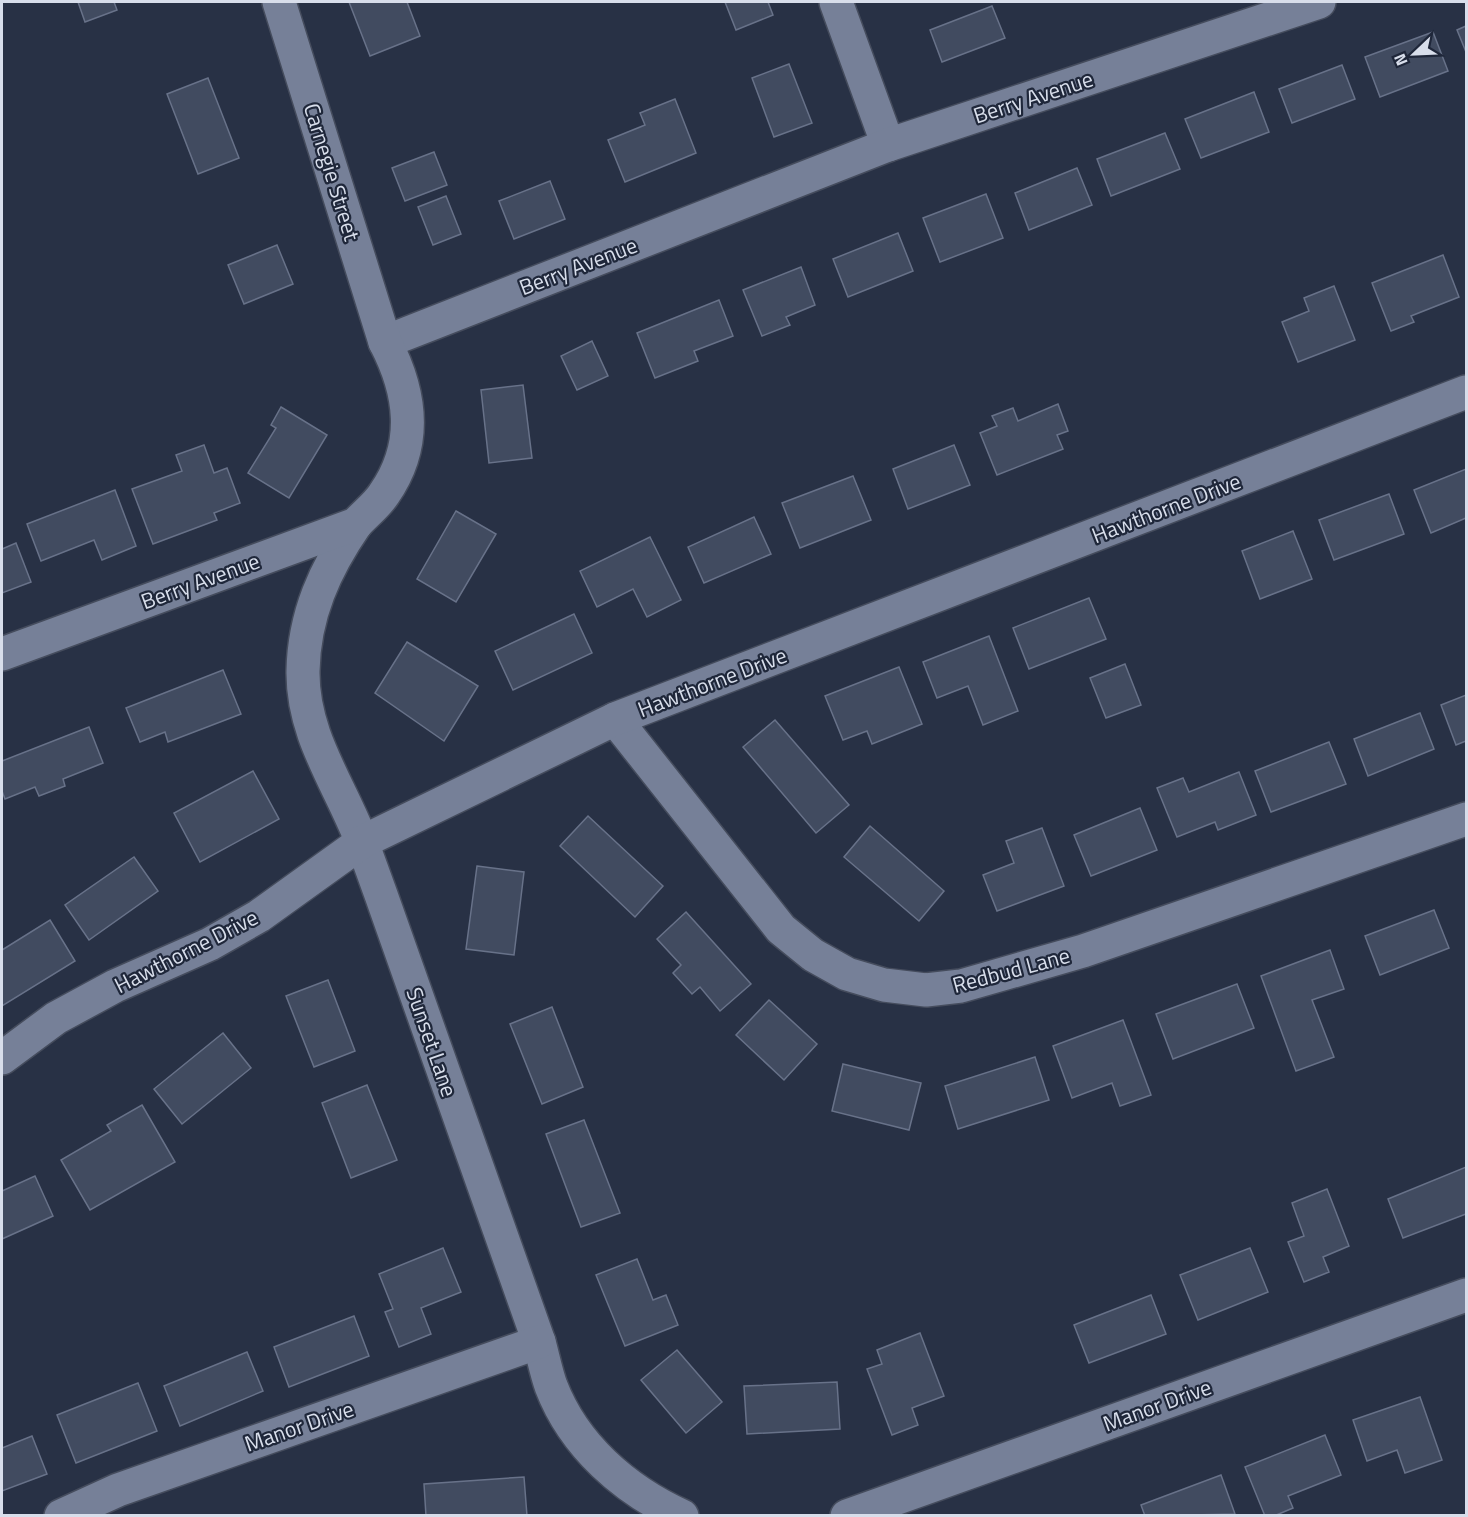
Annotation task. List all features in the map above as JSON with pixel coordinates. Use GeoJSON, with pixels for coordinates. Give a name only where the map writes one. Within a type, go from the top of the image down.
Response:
{"type":"FeatureCollection","features":[{"type":"Feature","properties":{"kind":"street","name":"Carnegie Street"},"geometry":{"type":"LineString","coordinates":[[279,2],[385,342]]}},
{"type":"Feature","properties":{"kind":"street"},"geometry":{"type":"LineString","coordinates":[[836,2],[888,145]]}},
{"type":"Feature","properties":{"kind":"street","name":"Berry Avenue"},"geometry":{"type":"LineString","coordinates":[[2,654],[356,524],[384,494],[399,465],[407,435],[405,392],[400,371],[385,342],[888,145],[1319,2]]}},
{"type":"Feature","properties":{"kind":"street","name":"Hawthorne Drive"},"geometry":{"type":"LineString","coordinates":[[2,1058],[56,1018],[115,986],[210,944],[259,916],[362,842],[615,719],[1467,392]]}},
{"type":"Feature","properties":{"kind":"street","name":"Sunset Lane"},"geometry":{"type":"LineString","coordinates":[[356,524],[334,556],[317,591],[306,633],[303,672],[307,711],[317,749],[362,842],[539,1342],[552,1387],[570,1423],[597,1458],[628,1485],[660,1506],[682,1515]]}},
{"type":"Feature","properties":{"kind":"street","name":"Redbud Lane"},"geometry":{"type":"LineString","coordinates":[[615,719],[780,928],[813,955],[847,974],[884,985],[926,990],[961,986],[1083,951],[1467,819]]}},
{"type":"Feature","properties":{"kind":"street","name":"Manor Drive"},"geometry":{"type":"LineString","coordinates":[[847,1515],[1467,1295]]}},
{"type":"Feature","properties":{"kind":"street","name":"Manor Drive"},"geometry":{"type":"LineString","coordinates":[[61,1515],[123,1503],[539,1342]]}},
{"type":"Feature","properties":{"kind":"building"},"geometry":{"type":"Polygon","coordinates":[[[78,2],[114,2],[117,10],[85,22],[78,2]]]}},
{"type":"Feature","properties":{"kind":"building"},"geometry":{"type":"Polygon","coordinates":[[[349,2],[407,2],[420,36],[370,56],[349,2]]]}},
{"type":"Feature","properties":{"kind":"building"},"geometry":{"type":"Polygon","coordinates":[[[725,2],[768,2],[773,15],[736,30],[725,2]]]}},
{"type":"Feature","properties":{"kind":"building"},"geometry":{"type":"Polygon","coordinates":[[[992,6],[1005,38],[942,62],[930,30],[992,6]]]}},
{"type":"Feature","properties":{"kind":"building"},"geometry":{"type":"Polygon","coordinates":[[[1466,26],[1466,52],[1457,30],[1466,26]]]}},
{"type":"Feature","properties":{"kind":"building"},"geometry":{"type":"Polygon","coordinates":[[[1433,32],[1448,71],[1380,97],[1365,57],[1433,32]]]}},
{"type":"Feature","properties":{"kind":"building"},"geometry":{"type":"Polygon","coordinates":[[[789,64],[812,123],[774,137],[752,78],[789,64]]]}},
{"type":"Feature","properties":{"kind":"building"},"geometry":{"type":"Polygon","coordinates":[[[1342,65],[1355,99],[1292,123],[1279,89],[1342,65]]]}},
{"type":"Feature","properties":{"kind":"building"},"geometry":{"type":"Polygon","coordinates":[[[208,78],[239,158],[198,174],[167,94],[208,78]]]}},
{"type":"Feature","properties":{"kind":"building"},"geometry":{"type":"Polygon","coordinates":[[[1254,92],[1269,132],[1201,158],[1185,119],[1254,92]]]}},
{"type":"Feature","properties":{"kind":"building"},"geometry":{"type":"Polygon","coordinates":[[[675,99],[696,153],[625,182],[608,140],[645,125],[640,113],[675,99]]]}},
{"type":"Feature","properties":{"kind":"building"},"geometry":{"type":"Polygon","coordinates":[[[1165,133],[1180,169],[1111,196],[1097,159],[1165,133]]]}},
{"type":"Feature","properties":{"kind":"building"},"geometry":{"type":"Polygon","coordinates":[[[434,152],[447,185],[405,201],[392,168],[434,152]]]}},
{"type":"Feature","properties":{"kind":"building"},"geometry":{"type":"Polygon","coordinates":[[[1077,168],[1092,205],[1029,230],[1015,193],[1077,168]]]}},
{"type":"Feature","properties":{"kind":"building"},"geometry":{"type":"Polygon","coordinates":[[[550,181],[565,219],[514,239],[499,201],[550,181]]]}},
{"type":"Feature","properties":{"kind":"building"},"geometry":{"type":"Polygon","coordinates":[[[986,194],[1003,238],[940,262],[923,218],[986,194]]]}},
{"type":"Feature","properties":{"kind":"building"},"geometry":{"type":"Polygon","coordinates":[[[446,196],[461,234],[433,245],[418,207],[446,196]]]}},
{"type":"Feature","properties":{"kind":"building"},"geometry":{"type":"Polygon","coordinates":[[[898,233],[913,271],[848,297],[833,259],[898,233]]]}},
{"type":"Feature","properties":{"kind":"building"},"geometry":{"type":"Polygon","coordinates":[[[277,245],[293,284],[244,304],[228,265],[277,245]]]}},
{"type":"Feature","properties":{"kind":"building"},"geometry":{"type":"Polygon","coordinates":[[[1443,255],[1459,297],[1411,316],[1414,322],[1391,331],[1372,283],[1443,255]]]}},
{"type":"Feature","properties":{"kind":"building"},"geometry":{"type":"Polygon","coordinates":[[[801,267],[815,305],[786,317],[790,325],[762,336],[743,290],[801,267]]]}},
{"type":"Feature","properties":{"kind":"building"},"geometry":{"type":"Polygon","coordinates":[[[1334,286],[1355,340],[1298,362],[1282,322],[1309,311],[1304,298],[1334,286]]]}},
{"type":"Feature","properties":{"kind":"building"},"geometry":{"type":"Polygon","coordinates":[[[719,300],[733,336],[694,351],[698,361],[655,378],[637,333],[719,300]]]}},
{"type":"Feature","properties":{"kind":"building"},"geometry":{"type":"Polygon","coordinates":[[[592,341],[608,376],[577,390],[561,356],[592,341]]]}},
{"type":"Feature","properties":{"kind":"building"},"geometry":{"type":"Polygon","coordinates":[[[523,385],[532,458],[489,463],[481,390],[523,385]]]}},
{"type":"Feature","properties":{"kind":"building"},"geometry":{"type":"Polygon","coordinates":[[[1058,404],[1068,431],[1057,435],[1063,449],[997,475],[980,433],[997,426],[992,416],[1013,408],[1018,421],[1058,404]]]}},
{"type":"Feature","properties":{"kind":"building"},"geometry":{"type":"Polygon","coordinates":[[[281,407],[327,435],[289,498],[248,473],[276,428],[271,425],[281,407]]]}},
{"type":"Feature","properties":{"kind":"building"},"geometry":{"type":"Polygon","coordinates":[[[204,445],[214,473],[227,468],[240,503],[214,513],[217,520],[153,544],[132,489],[182,471],[176,455],[204,445]]]}},
{"type":"Feature","properties":{"kind":"building"},"geometry":{"type":"Polygon","coordinates":[[[954,445],[970,485],[908,509],[893,469],[954,445]]]}},
{"type":"Feature","properties":{"kind":"building"},"geometry":{"type":"Polygon","coordinates":[[[1466,469],[1466,518],[1431,533],[1414,490],[1466,469]]]}},
{"type":"Feature","properties":{"kind":"building"},"geometry":{"type":"Polygon","coordinates":[[[853,476],[871,520],[800,548],[782,503],[853,476]]]}},
{"type":"Feature","properties":{"kind":"building"},"geometry":{"type":"Polygon","coordinates":[[[115,490],[136,546],[102,560],[94,540],[41,561],[27,524],[115,490]]]}},
{"type":"Feature","properties":{"kind":"building"},"geometry":{"type":"Polygon","coordinates":[[[1389,494],[1404,534],[1334,560],[1319,520],[1389,494]]]}},
{"type":"Feature","properties":{"kind":"building"},"geometry":{"type":"Polygon","coordinates":[[[456,511],[496,534],[456,602],[417,579],[456,511]]]}},
{"type":"Feature","properties":{"kind":"building"},"geometry":{"type":"Polygon","coordinates":[[[754,517],[771,554],[704,583],[688,547],[754,517]]]}},
{"type":"Feature","properties":{"kind":"building"},"geometry":{"type":"Polygon","coordinates":[[[1293,531],[1312,579],[1260,599],[1242,551],[1293,531]]]}},
{"type":"Feature","properties":{"kind":"building"},"geometry":{"type":"Polygon","coordinates":[[[650,537],[681,600],[647,617],[633,589],[597,607],[580,571],[650,537]]]}},
{"type":"Feature","properties":{"kind":"building"},"geometry":{"type":"Polygon","coordinates":[[[16,543],[31,582],[2,593],[2,549],[16,543]]]}},
{"type":"Feature","properties":{"kind":"building"},"geometry":{"type":"Polygon","coordinates":[[[1089,598],[1106,639],[1029,669],[1013,628],[1089,598]]]}},
{"type":"Feature","properties":{"kind":"building"},"geometry":{"type":"Polygon","coordinates":[[[574,614],[592,653],[513,690],[495,651],[574,614]]]}},
{"type":"Feature","properties":{"kind":"building"},"geometry":{"type":"Polygon","coordinates":[[[989,636],[1018,711],[983,725],[968,686],[937,698],[923,662],[989,636]]]}},
{"type":"Feature","properties":{"kind":"building"},"geometry":{"type":"Polygon","coordinates":[[[407,642],[478,686],[444,741],[375,693],[407,642]]]}},
{"type":"Feature","properties":{"kind":"building"},"geometry":{"type":"Polygon","coordinates":[[[1125,664],[1141,705],[1106,718],[1090,678],[1125,664]]]}},
{"type":"Feature","properties":{"kind":"building"},"geometry":{"type":"Polygon","coordinates":[[[899,667],[922,724],[872,744],[867,731],[843,740],[825,696],[899,667]]]}},
{"type":"Feature","properties":{"kind":"building"},"geometry":{"type":"Polygon","coordinates":[[[223,670],[241,714],[168,742],[165,732],[140,742],[126,708],[223,670]]]}},
{"type":"Feature","properties":{"kind":"building"},"geometry":{"type":"Polygon","coordinates":[[[1466,695],[1466,741],[1456,745],[1441,705],[1466,695]]]}},
{"type":"Feature","properties":{"kind":"building"},"geometry":{"type":"Polygon","coordinates":[[[1420,713],[1434,749],[1368,776],[1354,739],[1420,713]]]}},
{"type":"Feature","properties":{"kind":"building"},"geometry":{"type":"Polygon","coordinates":[[[775,720],[849,805],[816,833],[743,747],[775,720]]]}},
{"type":"Feature","properties":{"kind":"building"},"geometry":{"type":"Polygon","coordinates":[[[89,727],[103,763],[63,779],[65,786],[39,796],[35,787],[5,799],[2,791],[2,761],[89,727]]]}},
{"type":"Feature","properties":{"kind":"building"},"geometry":{"type":"Polygon","coordinates":[[[1329,742],[1346,784],[1271,812],[1255,771],[1329,742]]]}},
{"type":"Feature","properties":{"kind":"building"},"geometry":{"type":"Polygon","coordinates":[[[253,771],[279,819],[200,862],[174,813],[253,771]]]}},
{"type":"Feature","properties":{"kind":"building"},"geometry":{"type":"Polygon","coordinates":[[[1239,772],[1256,815],[1218,830],[1215,822],[1177,837],[1157,788],[1183,778],[1189,792],[1239,772]]]}},
{"type":"Feature","properties":{"kind":"building"},"geometry":{"type":"Polygon","coordinates":[[[1140,808],[1157,850],[1091,876],[1074,835],[1140,808]]]}},
{"type":"Feature","properties":{"kind":"building"},"geometry":{"type":"Polygon","coordinates":[[[588,816],[663,886],[635,917],[560,846],[588,816]]]}},
{"type":"Feature","properties":{"kind":"building"},"geometry":{"type":"Polygon","coordinates":[[[870,826],[944,891],[919,921],[844,857],[870,826]]]}},
{"type":"Feature","properties":{"kind":"building"},"geometry":{"type":"Polygon","coordinates":[[[1042,828],[1064,886],[997,911],[983,875],[1014,863],[1006,841],[1042,828]]]}},
{"type":"Feature","properties":{"kind":"building"},"geometry":{"type":"Polygon","coordinates":[[[134,857],[158,891],[89,940],[65,905],[134,857]]]}},
{"type":"Feature","properties":{"kind":"building"},"geometry":{"type":"Polygon","coordinates":[[[477,866],[524,872],[514,955],[466,949],[477,866]]]}},
{"type":"Feature","properties":{"kind":"building"},"geometry":{"type":"Polygon","coordinates":[[[1434,910],[1449,948],[1380,975],[1365,936],[1434,910]]]}},
{"type":"Feature","properties":{"kind":"building"},"geometry":{"type":"Polygon","coordinates":[[[686,912],[751,984],[720,1011],[700,987],[692,994],[673,973],[681,965],[657,939],[686,912]]]}},
{"type":"Feature","properties":{"kind":"building"},"geometry":{"type":"Polygon","coordinates":[[[50,920],[75,961],[2,1006],[2,950],[50,920]]]}},
{"type":"Feature","properties":{"kind":"building"},"geometry":{"type":"Polygon","coordinates":[[[1330,950],[1344,989],[1312,1000],[1334,1057],[1296,1071],[1261,976],[1330,950]]]}},
{"type":"Feature","properties":{"kind":"building"},"geometry":{"type":"Polygon","coordinates":[[[328,980],[355,1051],[314,1067],[286,996],[328,980]]]}},
{"type":"Feature","properties":{"kind":"building"},"geometry":{"type":"Polygon","coordinates":[[[1237,984],[1254,1028],[1173,1059],[1156,1014],[1237,984]]]}},
{"type":"Feature","properties":{"kind":"building"},"geometry":{"type":"Polygon","coordinates":[[[769,1000],[817,1044],[784,1080],[736,1035],[769,1000]]]}},
{"type":"Feature","properties":{"kind":"building"},"geometry":{"type":"Polygon","coordinates":[[[552,1007],[583,1087],[542,1104],[510,1024],[552,1007]]]}},
{"type":"Feature","properties":{"kind":"building"},"geometry":{"type":"Polygon","coordinates":[[[1123,1020],[1151,1095],[1120,1106],[1112,1083],[1072,1098],[1053,1046],[1123,1020]]]}},
{"type":"Feature","properties":{"kind":"building"},"geometry":{"type":"Polygon","coordinates":[[[223,1033],[251,1068],[182,1124],[154,1089],[223,1033]]]}},
{"type":"Feature","properties":{"kind":"building"},"geometry":{"type":"Polygon","coordinates":[[[1035,1057],[1049,1100],[958,1129],[945,1086],[1035,1057]]]}},
{"type":"Feature","properties":{"kind":"building"},"geometry":{"type":"Polygon","coordinates":[[[843,1064],[921,1083],[909,1130],[832,1111],[843,1064]]]}},
{"type":"Feature","properties":{"kind":"building"},"geometry":{"type":"Polygon","coordinates":[[[367,1085],[397,1160],[351,1178],[322,1103],[367,1085]]]}},
{"type":"Feature","properties":{"kind":"building"},"geometry":{"type":"Polygon","coordinates":[[[142,1105],[175,1162],[90,1210],[61,1160],[111,1131],[107,1125],[142,1105]]]}},
{"type":"Feature","properties":{"kind":"building"},"geometry":{"type":"Polygon","coordinates":[[[584,1120],[620,1213],[581,1227],[546,1134],[584,1120]]]}},
{"type":"Feature","properties":{"kind":"building"},"geometry":{"type":"Polygon","coordinates":[[[1466,1167],[1466,1214],[1403,1238],[1388,1199],[1466,1167]]]}},
{"type":"Feature","properties":{"kind":"building"},"geometry":{"type":"Polygon","coordinates":[[[35,1176],[53,1216],[2,1239],[2,1191],[35,1176]]]}},
{"type":"Feature","properties":{"kind":"building"},"geometry":{"type":"Polygon","coordinates":[[[1327,1189],[1349,1246],[1323,1257],[1329,1272],[1304,1282],[1288,1242],[1304,1236],[1292,1203],[1327,1189]]]}},
{"type":"Feature","properties":{"kind":"building"},"geometry":{"type":"Polygon","coordinates":[[[443,1248],[461,1292],[421,1308],[431,1334],[399,1347],[385,1312],[393,1309],[379,1274],[443,1248]]]}},
{"type":"Feature","properties":{"kind":"building"},"geometry":{"type":"Polygon","coordinates":[[[1250,1248],[1268,1292],[1198,1320],[1180,1275],[1250,1248]]]}},
{"type":"Feature","properties":{"kind":"building"},"geometry":{"type":"Polygon","coordinates":[[[637,1259],[653,1300],[666,1295],[678,1325],[625,1346],[596,1275],[637,1259]]]}},
{"type":"Feature","properties":{"kind":"building"},"geometry":{"type":"Polygon","coordinates":[[[1151,1295],[1166,1334],[1089,1363],[1074,1325],[1151,1295]]]}},
{"type":"Feature","properties":{"kind":"building"},"geometry":{"type":"Polygon","coordinates":[[[354,1316],[369,1356],[289,1387],[274,1347],[354,1316]]]}},
{"type":"Feature","properties":{"kind":"building"},"geometry":{"type":"Polygon","coordinates":[[[920,1333],[944,1396],[912,1408],[918,1425],[892,1435],[867,1369],[882,1364],[877,1350],[920,1333]]]}},
{"type":"Feature","properties":{"kind":"building"},"geometry":{"type":"Polygon","coordinates":[[[677,1350],[722,1402],[686,1433],[641,1380],[677,1350]]]}},
{"type":"Feature","properties":{"kind":"building"},"geometry":{"type":"Polygon","coordinates":[[[247,1352],[263,1391],[180,1426],[164,1386],[247,1352]]]}},
{"type":"Feature","properties":{"kind":"building"},"geometry":{"type":"Polygon","coordinates":[[[837,1382],[840,1429],[747,1434],[744,1386],[837,1382]]]}},
{"type":"Feature","properties":{"kind":"building"},"geometry":{"type":"Polygon","coordinates":[[[138,1383],[157,1431],[76,1463],[57,1415],[138,1383]]]}},
{"type":"Feature","properties":{"kind":"building"},"geometry":{"type":"Polygon","coordinates":[[[1420,1397],[1442,1460],[1405,1473],[1397,1450],[1367,1461],[1353,1420],[1420,1397]]]}},
{"type":"Feature","properties":{"kind":"building"},"geometry":{"type":"Polygon","coordinates":[[[1325,1435],[1341,1475],[1288,1496],[1293,1508],[1274,1516],[1265,1516],[1245,1467],[1325,1435]]]}},
{"type":"Feature","properties":{"kind":"building"},"geometry":{"type":"Polygon","coordinates":[[[32,1436],[47,1474],[2,1491],[2,1448],[32,1436]]]}},
{"type":"Feature","properties":{"kind":"building"},"geometry":{"type":"Polygon","coordinates":[[[1221,1475],[1235,1514],[1145,1516],[1141,1505],[1221,1475]]]}},
{"type":"Feature","properties":{"kind":"building"},"geometry":{"type":"Polygon","coordinates":[[[524,1477],[527,1516],[426,1516],[424,1484],[524,1477]]]}}]}
